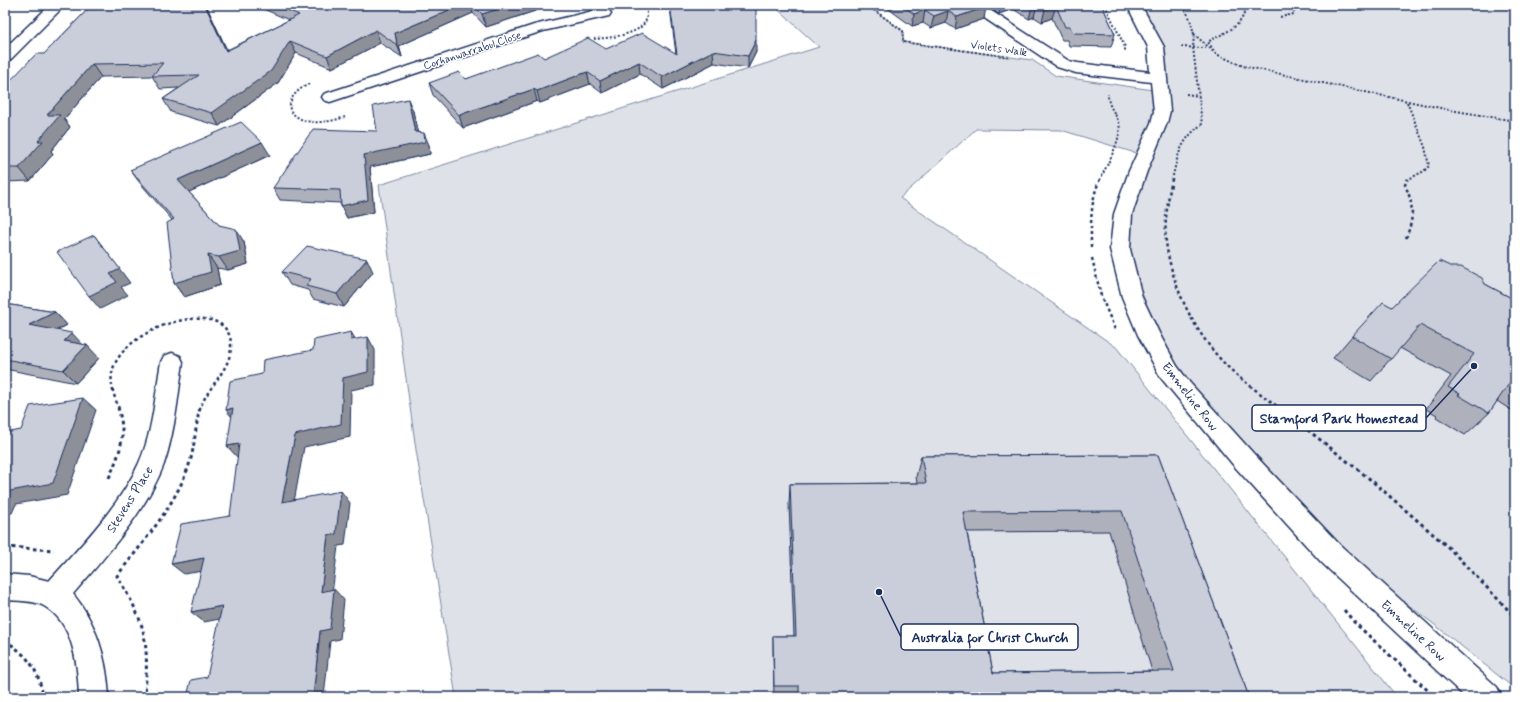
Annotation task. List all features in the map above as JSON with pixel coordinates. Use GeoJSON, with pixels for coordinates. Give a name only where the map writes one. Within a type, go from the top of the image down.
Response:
{"type":"FeatureCollection","features":[{"type":"Feature","properties":{"kind":"street"},"geometry":{"type":"LineString","coordinates":[[5,57],[58,5]]}},
{"type":"Feature","properties":{"kind":"street","name":"Corhanwarrabul Close"},"geometry":{"type":"LineString","coordinates":[[330,97],[539,28],[604,13],[595,5]]}},
{"type":"Feature","properties":{"kind":"street"},"geometry":{"type":"LineString","coordinates":[[972,5],[1057,60],[1069,66],[1160,78]]}},
{"type":"Feature","properties":{"kind":"street","name":"Emmeline Row"},"geometry":{"type":"LineString","coordinates":[[1134,5],[1156,47],[1160,78],[1161,117],[1138,171],[1123,214],[1120,249],[1132,297],[1159,354],[1182,389],[1211,423],[1331,554],[1487,697]]}},
{"type":"Feature","properties":{"kind":"street","name":"Stevens Place"},"geometry":{"type":"LineString","coordinates":[[54,596],[100,543],[120,516],[151,465],[160,437],[172,362]]}},
{"type":"Feature","properties":{"kind":"street"},"geometry":{"type":"LineString","coordinates":[[5,587],[26,588],[54,596],[67,608],[90,655],[94,677],[94,697]]}},
{"type":"Feature","properties":{"kind":"path","name":"Violets Walk"},"geometry":{"type":"LineString","coordinates":[[868,5],[903,31],[903,42],[1017,58]]}},
{"type":"Feature","properties":{"kind":"path"},"geometry":{"type":"LineString","coordinates":[[1105,5],[1125,47],[1125,55]]}},
{"type":"Feature","properties":{"kind":"path"},"geometry":{"type":"LineString","coordinates":[[1183,5],[1190,19],[1194,34],[1193,48],[1202,124],[1185,139],[1173,178],[1166,210],[1166,241],[1174,280],[1195,324],[1209,346],[1229,368],[1371,480],[1449,548],[1515,617]]}},
{"type":"Feature","properties":{"kind":"path"},"geometry":{"type":"LineString","coordinates":[[1218,56],[1208,42],[1217,35],[1228,32],[1241,22],[1245,17],[1245,10],[1240,5]]}},
{"type":"Feature","properties":{"kind":"path"},"geometry":{"type":"LineString","coordinates":[[1280,17],[1294,14],[1295,5]]}},
{"type":"Feature","properties":{"kind":"path"},"geometry":{"type":"LineString","coordinates":[[1194,34],[1207,48],[1218,56],[1243,66],[1407,102],[1515,121]]}},
{"type":"Feature","properties":{"kind":"path"},"geometry":{"type":"LineString","coordinates":[[1177,47],[1207,48]]}},
{"type":"Feature","properties":{"kind":"path"},"geometry":{"type":"LineString","coordinates":[[1406,238],[1413,223],[1414,205],[1405,185],[1408,179],[1424,171],[1429,166],[1425,147],[1407,102]]}},
{"type":"Feature","properties":{"kind":"path"},"geometry":{"type":"LineString","coordinates":[[5,547],[58,551]]}},
{"type":"Feature","properties":{"kind":"path"},"geometry":{"type":"LineString","coordinates":[[116,576],[132,603],[144,634],[147,671],[145,697]]}},
{"type":"Feature","properties":{"kind":"path"},"geometry":{"type":"LineString","coordinates":[[5,640],[27,655],[41,680],[43,697]]}},
{"type":"Feature","properties":{"kind":"shaded area"},"geometry":{"type":"Polygon","coordinates":[[[773,5],[867,5],[903,31],[903,42],[1032,60],[1056,76],[1160,91],[1160,78],[1134,5],[1515,5],[1515,689],[1435,625],[1362,570],[1182,389],[1120,249],[1145,156],[1061,130],[976,129],[900,198],[1116,347],[1397,697],[456,697],[416,450],[379,185],[819,47],[773,5]]]}},
{"type":"Feature","properties":{"kind":"building"},"geometry":{"type":"Polygon","coordinates":[[[92,5],[205,5],[226,51],[299,15],[276,5],[461,5],[395,33],[397,45],[376,30],[327,56],[290,41],[271,71],[212,113],[163,99],[199,75],[152,76],[163,63],[92,64],[47,115],[60,115],[38,141],[43,141],[19,168],[5,168],[5,86],[36,54],[44,54],[92,5]]]}},
{"type":"Feature","properties":{"kind":"building"},"geometry":{"type":"Polygon","coordinates":[[[473,5],[512,5],[482,14],[473,5]]]}},
{"type":"Feature","properties":{"kind":"building"},"geometry":{"type":"Polygon","coordinates":[[[670,5],[734,5],[734,8],[756,8],[756,40],[748,56],[713,51],[662,77],[639,62],[600,81],[587,72],[537,91],[534,89],[459,115],[429,83],[459,72],[466,79],[538,53],[544,58],[588,38],[606,49],[642,33],[677,54],[670,5]]]}},
{"type":"Feature","properties":{"kind":"building"},"geometry":{"type":"Polygon","coordinates":[[[902,5],[984,5],[986,7],[957,17],[948,11],[934,16],[925,10],[914,14],[902,5]]]}},
{"type":"Feature","properties":{"kind":"building"},"geometry":{"type":"Polygon","coordinates":[[[1038,5],[1102,5],[1115,34],[1073,33],[1070,27],[1065,27],[1056,6],[1045,9],[1038,5]]]}},
{"type":"Feature","properties":{"kind":"building"},"geometry":{"type":"Polygon","coordinates":[[[408,99],[415,132],[424,133],[425,142],[364,155],[368,200],[341,206],[340,190],[273,188],[313,129],[377,131],[373,106],[408,99]]]}},
{"type":"Feature","properties":{"kind":"building"},"geometry":{"type":"Polygon","coordinates":[[[241,122],[262,142],[178,180],[219,225],[236,229],[240,251],[219,257],[208,255],[211,272],[174,283],[167,223],[174,219],[130,170],[241,122]]]}},
{"type":"Feature","properties":{"kind":"building"},"geometry":{"type":"Polygon","coordinates":[[[94,235],[120,269],[110,274],[117,282],[89,296],[57,252],[94,235]]]}},
{"type":"Feature","properties":{"kind":"building"},"geometry":{"type":"Polygon","coordinates":[[[307,246],[367,259],[337,294],[306,286],[311,279],[282,272],[307,246]]]}},
{"type":"Feature","properties":{"kind":"building"},"geometry":{"type":"Polygon","coordinates":[[[1439,261],[1452,267],[1461,267],[1482,278],[1485,284],[1515,300],[1515,375],[1489,413],[1458,395],[1460,394],[1448,387],[1474,354],[1420,325],[1391,359],[1352,336],[1383,302],[1392,307],[1439,261]]]}},
{"type":"Feature","properties":{"kind":"building"},"geometry":{"type":"Polygon","coordinates":[[[5,304],[55,312],[29,325],[72,333],[64,341],[87,345],[63,370],[5,359],[5,304]]]}},
{"type":"Feature","properties":{"kind":"building"},"geometry":{"type":"Polygon","coordinates":[[[351,332],[351,340],[368,337],[368,372],[343,378],[341,424],[295,435],[282,502],[341,491],[336,534],[328,535],[321,592],[334,589],[330,629],[320,631],[313,697],[187,697],[191,680],[207,677],[222,606],[191,612],[204,558],[171,564],[181,524],[230,516],[239,444],[227,446],[233,408],[226,410],[230,381],[262,374],[263,360],[313,350],[314,340],[351,332]]]}},
{"type":"Feature","properties":{"kind":"building"},"geometry":{"type":"Polygon","coordinates":[[[83,398],[53,483],[5,492],[5,433],[21,430],[30,406],[83,398]]]}},
{"type":"Feature","properties":{"kind":"building"},"geometry":{"type":"Polygon","coordinates":[[[1158,455],[1249,697],[799,697],[799,686],[774,686],[773,636],[796,636],[790,484],[926,483],[921,456],[1158,455]],[[1122,511],[963,512],[993,673],[1174,671],[1122,511]]]}},
{"type":"Feature","properties":{"kind":"place","name":"Stamford Park Homestead"},"geometry":{"type":"Point","coordinates":[1474,366]}},
{"type":"Feature","properties":{"kind":"place","name":"Australia for Christ Church"},"geometry":{"type":"Point","coordinates":[879,592]}}]}
